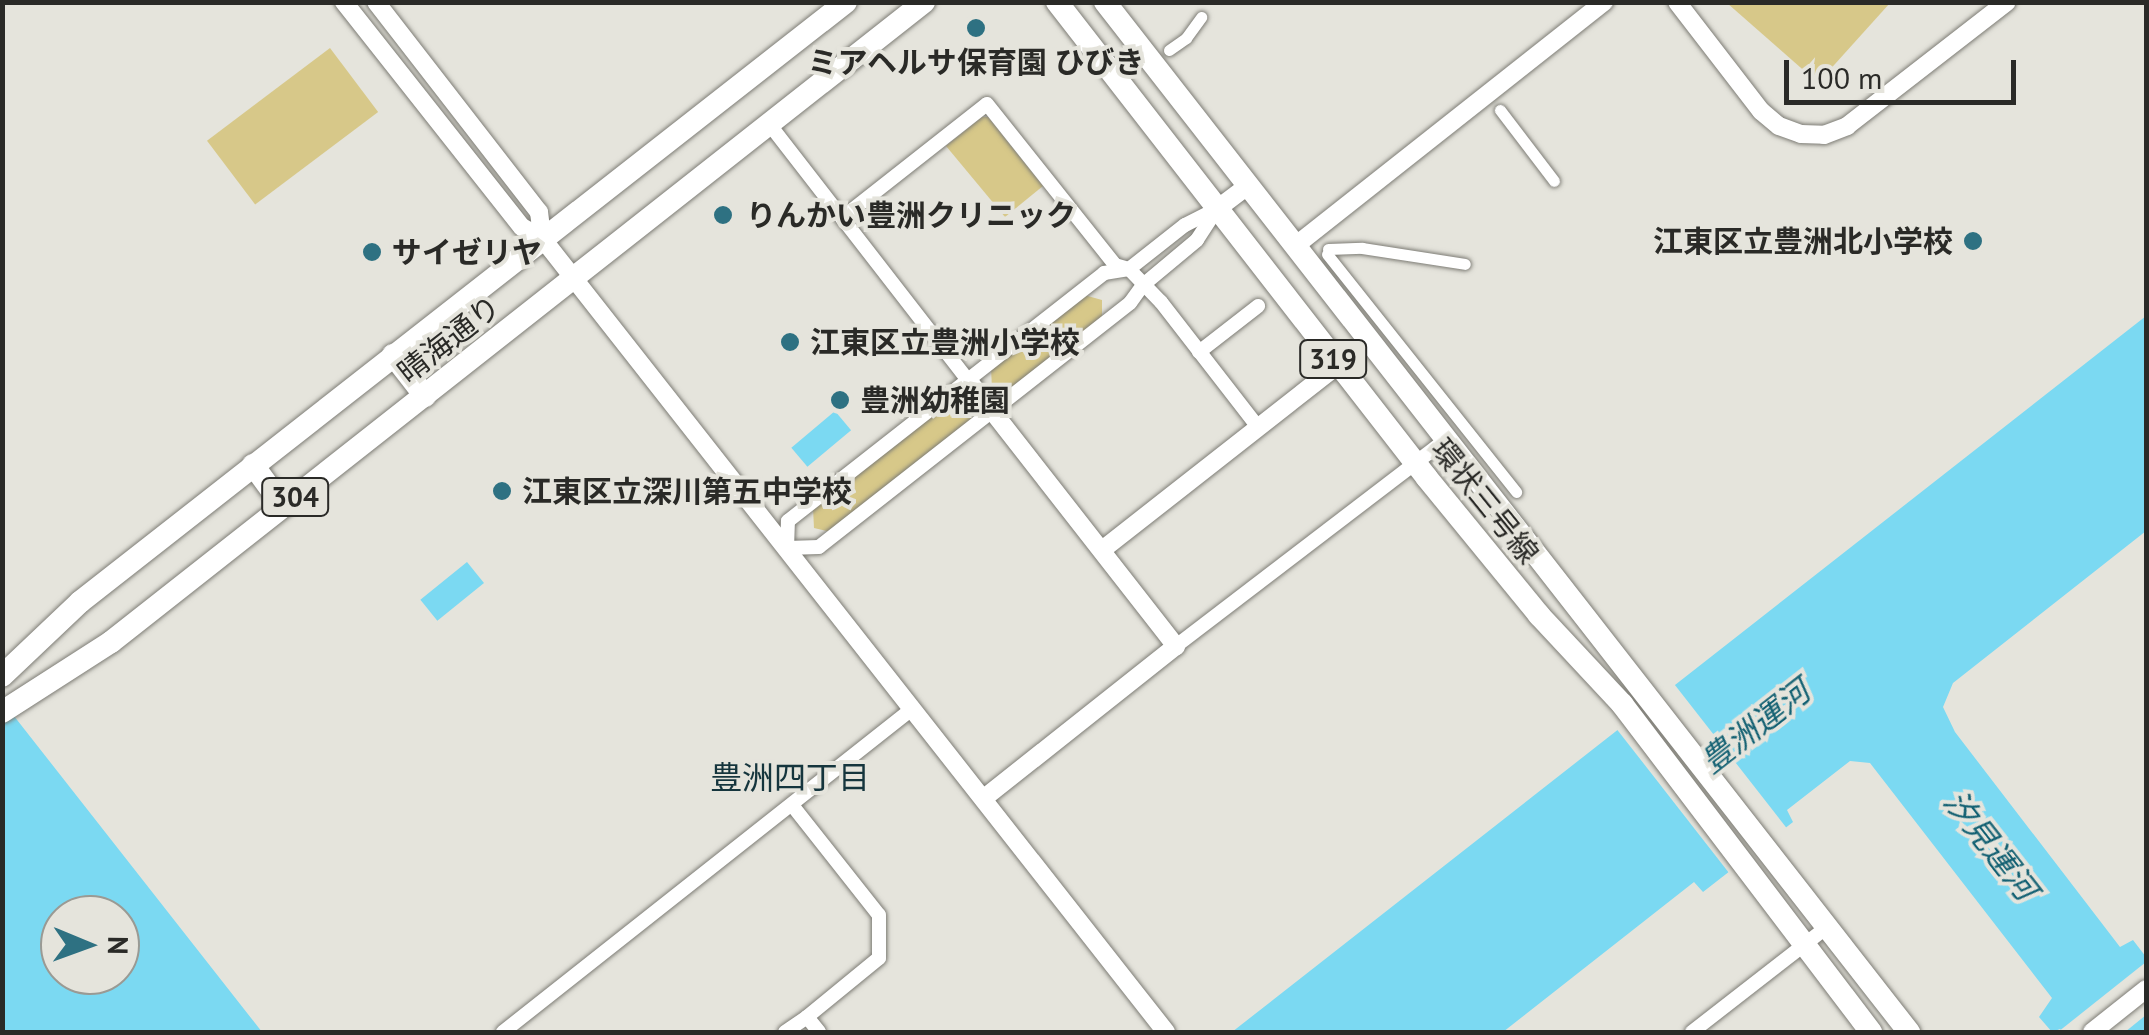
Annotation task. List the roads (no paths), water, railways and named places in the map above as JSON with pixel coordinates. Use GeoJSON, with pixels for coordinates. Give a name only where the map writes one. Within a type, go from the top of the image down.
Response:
{"type":"FeatureCollection","features":[{"type":"Feature","properties":{"kind":"main road","name":"晴海通り"},"geometry":{"type":"LineString","coordinates":[[2,676],[80,602],[846,2]]}},
{"type":"Feature","properties":{"kind":"main road","name":"晴海通り"},"geometry":{"type":"LineString","coordinates":[[6,709],[111,642],[924,2]]}},
{"type":"Feature","properties":{"kind":"main road","name":"環状三号線"},"geometry":{"type":"LineString","coordinates":[[1057,2],[1338,365],[1539,616],[1622,704],[1870,1032]]}},
{"type":"Feature","properties":{"kind":"main road","name":"環状三号線"},"geometry":{"type":"LineString","coordinates":[[1105,2],[1909,1032]]}},
{"type":"Feature","properties":{"kind":"main road"},"geometry":{"type":"LineString","coordinates":[[393,355],[426,396]]}},
{"type":"Feature","properties":{"kind":"main road"},"geometry":{"type":"LineString","coordinates":[[253,465],[283,506]]}},
{"type":"Feature","properties":{"kind":"street"},"geometry":{"type":"LineString","coordinates":[[344,2],[522,227],[542,238],[575,279],[1166,1032]]}},
{"type":"Feature","properties":{"kind":"street"},"geometry":{"type":"LineString","coordinates":[[1295,246],[1604,2]]}},
{"type":"Feature","properties":{"kind":"street"},"geometry":{"type":"LineString","coordinates":[[1677,2],[1761,111],[1779,126],[1802,134],[1824,135],[1848,126],[2006,2]]}},
{"type":"Feature","properties":{"kind":"street"},"geometry":{"type":"LineString","coordinates":[[361,24],[382,4],[540,212],[542,238]]}},
{"type":"Feature","properties":{"kind":"street"},"geometry":{"type":"LineString","coordinates":[[1168,50],[1186,38],[1201,18]]}},
{"type":"Feature","properties":{"kind":"street"},"geometry":{"type":"LineString","coordinates":[[842,218],[988,104],[1115,265],[1129,269],[1258,428]]}},
{"type":"Feature","properties":{"kind":"street"},"geometry":{"type":"LineString","coordinates":[[1500,110],[1554,181]]}},
{"type":"Feature","properties":{"kind":"street"},"geometry":{"type":"LineString","coordinates":[[770,125],[1176,646]]}},
{"type":"Feature","properties":{"kind":"street"},"geometry":{"type":"LineString","coordinates":[[786,548],[788,521],[1104,273],[1129,269],[1248,185]]}},
{"type":"Feature","properties":{"kind":"street"},"geometry":{"type":"LineString","coordinates":[[786,548],[819,546],[993,411],[1130,303],[1143,285],[1198,240],[1217,209]]}},
{"type":"Feature","properties":{"kind":"street"},"geometry":{"type":"LineString","coordinates":[[1466,264],[1362,248],[1328,251],[1516,492]]}},
{"type":"Feature","properties":{"kind":"street"},"geometry":{"type":"LineString","coordinates":[[1199,352],[1258,306]]}},
{"type":"Feature","properties":{"kind":"street"},"geometry":{"type":"LineString","coordinates":[[1102,550],[1338,365]]}},
{"type":"Feature","properties":{"kind":"street"},"geometry":{"type":"LineString","coordinates":[[983,799],[1446,439]]}},
{"type":"Feature","properties":{"kind":"street"},"geometry":{"type":"LineString","coordinates":[[503,1032],[912,709]]}},
{"type":"Feature","properties":{"kind":"street"},"geometry":{"type":"LineString","coordinates":[[785,1032],[879,958],[878,915],[792,805]]}},
{"type":"Feature","properties":{"kind":"street"},"geometry":{"type":"LineString","coordinates":[[1692,1032],[1827,928]]}},
{"type":"Feature","properties":{"kind":"street"},"geometry":{"type":"LineString","coordinates":[[2092,1032],[2146,989]]}},
{"type":"Feature","properties":{"kind":"street"},"geometry":{"type":"LineString","coordinates":[[807,1017],[819,1032]]}},
{"type":"Feature","properties":{"kind":"water"},"geometry":{"type":"Polygon","coordinates":[[[2146,316],[2146,531],[1953,683],[1943,707],[1955,732],[2120,947],[2133,940],[2146,957],[2146,1032],[2052,1032],[2039,1017],[2052,998],[1870,763],[1850,761],[1787,810],[1793,822],[1703,892],[1694,882],[1503,1032],[1232,1032],[2146,316]]]}},
{"type":"Feature","properties":{"kind":"water"},"geometry":{"type":"Polygon","coordinates":[[[835,411],[851,430],[807,467],[791,448],[835,411]]]}},
{"type":"Feature","properties":{"kind":"water"},"geometry":{"type":"Polygon","coordinates":[[[467,562],[484,583],[437,621],[420,600],[467,562]]]}},
{"type":"Feature","properties":{"kind":"water"},"geometry":{"type":"Polygon","coordinates":[[[3,702],[262,1032],[3,1032],[3,702]]]}},
{"type":"Feature","properties":{"kind":"place","name":"ミアヘルサ保育園 ひびき"},"geometry":{"type":"Point","coordinates":[976,28]}},
{"type":"Feature","properties":{"kind":"place","name":"りんかい豊洲クリニック"},"geometry":{"type":"Point","coordinates":[723,215]}},
{"type":"Feature","properties":{"kind":"place","name":"江東区立豊洲北小学校"},"geometry":{"type":"Point","coordinates":[1973,241]}},
{"type":"Feature","properties":{"kind":"place","name":"サイゼリヤ"},"geometry":{"type":"Point","coordinates":[372,252]}},
{"type":"Feature","properties":{"kind":"place","name":"江東区立豊洲小学校"},"geometry":{"type":"Point","coordinates":[790,342]}},
{"type":"Feature","properties":{"kind":"place","name":"豊洲幼稚園"},"geometry":{"type":"Point","coordinates":[840,400]}},
{"type":"Feature","properties":{"kind":"place","name":"江東区立深川第五中学校"},"geometry":{"type":"Point","coordinates":[502,491]}},
{"type":"Feature","properties":{"kind":"district","name":"豊洲四丁目"},"geometry":{"type":"Point","coordinates":[790,777]}},
{"type":"Feature","properties":{"kind":"water label","name":"豊洲運河"},"geometry":{"type":"Point","coordinates":[1755,726]}},
{"type":"Feature","properties":{"kind":"water label","name":"汐見運河"},"geometry":{"type":"Point","coordinates":[1991,845]}}]}
